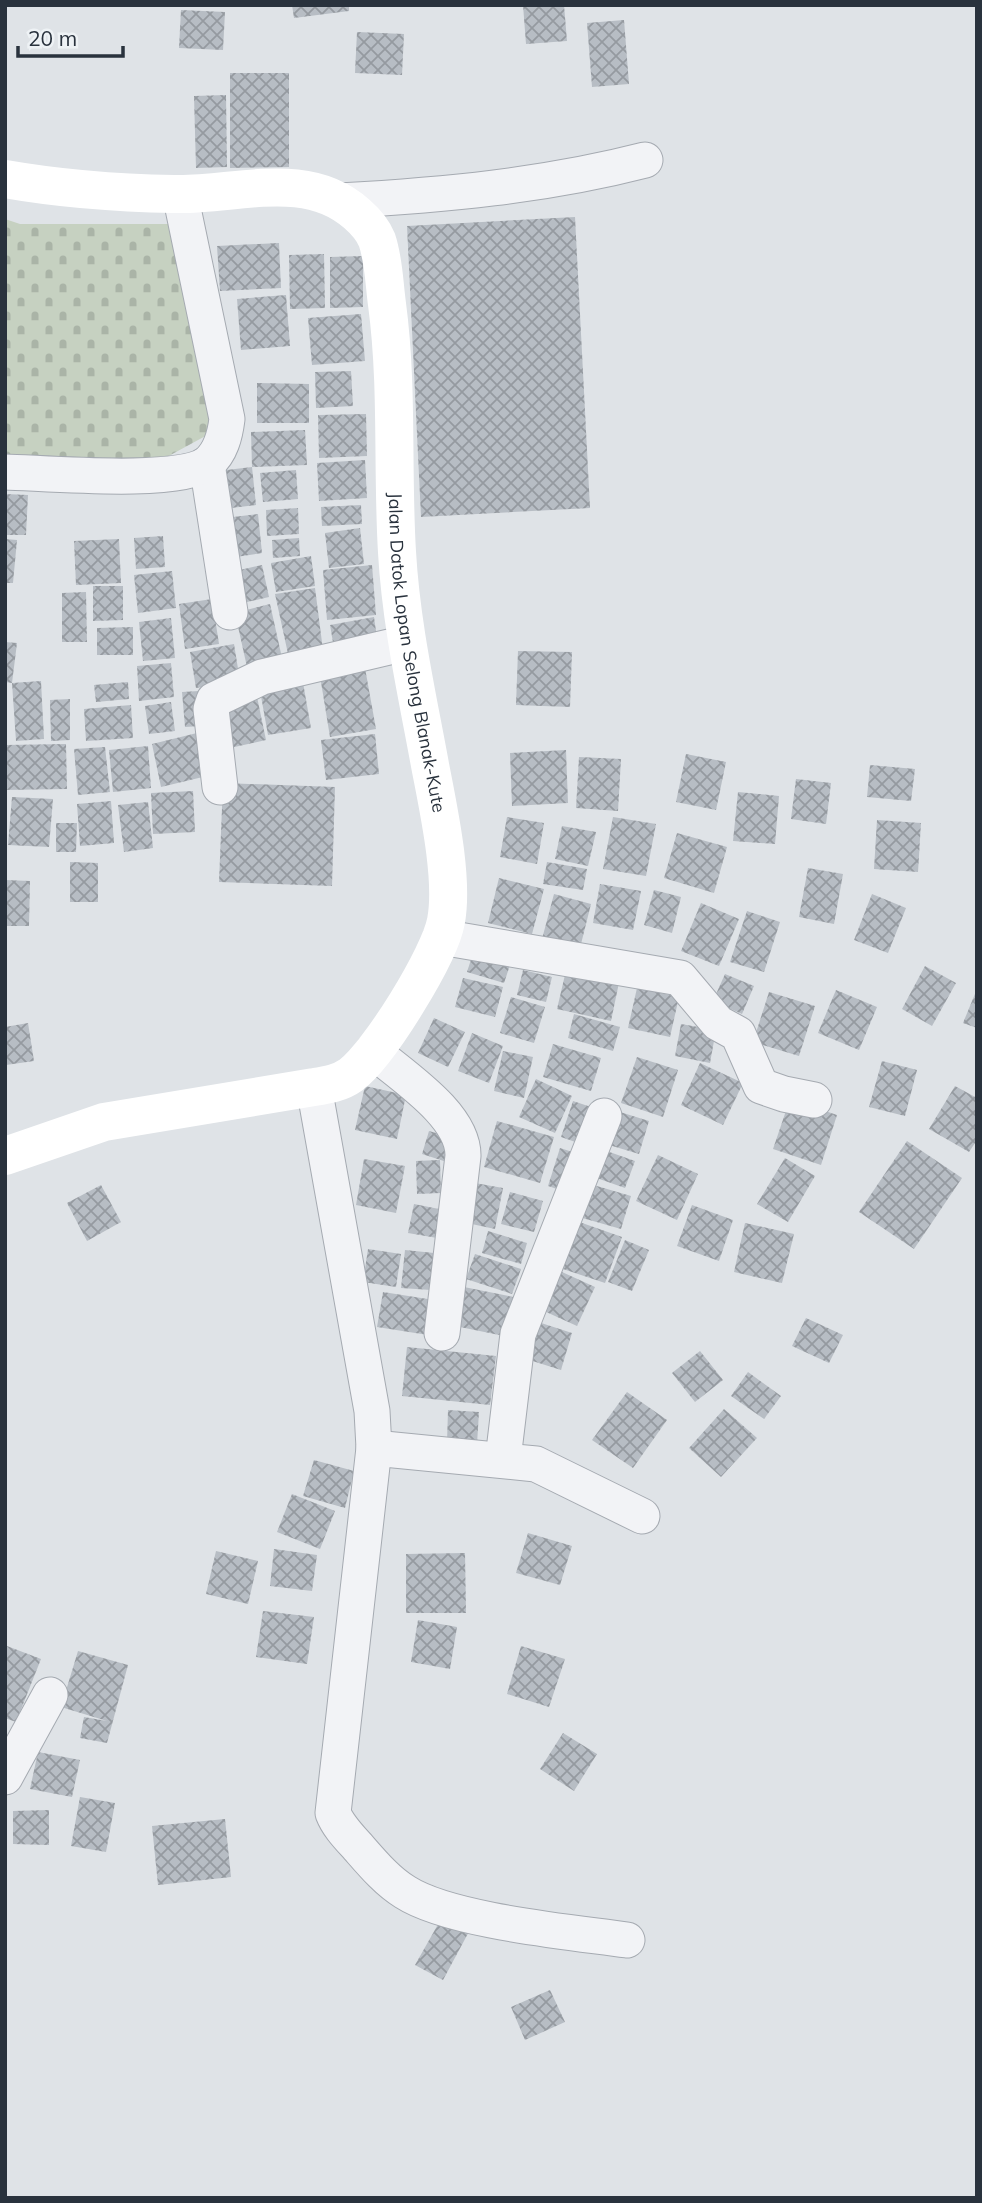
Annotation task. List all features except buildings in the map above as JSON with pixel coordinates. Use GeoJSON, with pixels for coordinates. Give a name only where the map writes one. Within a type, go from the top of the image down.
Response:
{"type":"FeatureCollection","features":[{"type":"Feature","properties":{"kind":"street"},"geometry":{"type":"LineString","coordinates":[[339,201],[468,193],[581,176],[645,160]]}},
{"type":"Feature","properties":{"kind":"street","name":"Jalan Datok Lopan Selong Blanak-Kute"},"geometry":{"type":"LineString","coordinates":[[5,179],[61,189],[180,194],[263,186],[316,192],[339,201],[356,213],[376,237],[384,269],[392,342],[397,553],[406,643],[442,824],[447,905],[441,937],[408,999],[373,1051],[347,1078],[314,1087],[104,1122],[5,1156]]}},
{"type":"Feature","properties":{"kind":"street"},"geometry":{"type":"LineString","coordinates":[[5,472],[171,475],[207,464],[225,436],[227,419],[180,194]]}},
{"type":"Feature","properties":{"kind":"street"},"geometry":{"type":"LineString","coordinates":[[207,464],[230,612]]}},
{"type":"Feature","properties":{"kind":"street"},"geometry":{"type":"LineString","coordinates":[[220,787],[211,709],[214,700],[262,677],[406,643]]}},
{"type":"Feature","properties":{"kind":"street"},"geometry":{"type":"LineString","coordinates":[[441,937],[680,978],[718,1023],[738,1034],[761,1086],[814,1100]]}},
{"type":"Feature","properties":{"kind":"street"},"geometry":{"type":"LineString","coordinates":[[373,1051],[450,1118],[460,1136],[463,1156],[442,1333]]}},
{"type":"Feature","properties":{"kind":"street"},"geometry":{"type":"LineString","coordinates":[[314,1087],[372,1411],[374,1448],[332,1804],[334,1817],[388,1879],[417,1898],[444,1908],[509,1922],[627,1940]]}},
{"type":"Feature","properties":{"kind":"street"},"geometry":{"type":"LineString","coordinates":[[503,1460],[517,1334],[604,1116]]}},
{"type":"Feature","properties":{"kind":"street"},"geometry":{"type":"LineString","coordinates":[[374,1448],[537,1464],[642,1516]]}},
{"type":"Feature","properties":{"kind":"street"},"geometry":{"type":"LineString","coordinates":[[5,1777],[50,1695]]}},
{"type":"Feature","properties":{"kind":"green space"},"geometry":{"type":"Polygon","coordinates":[[[5,219],[20,224],[169,224],[200,360],[211,433],[165,458],[5,466],[5,219]]]}}]}
